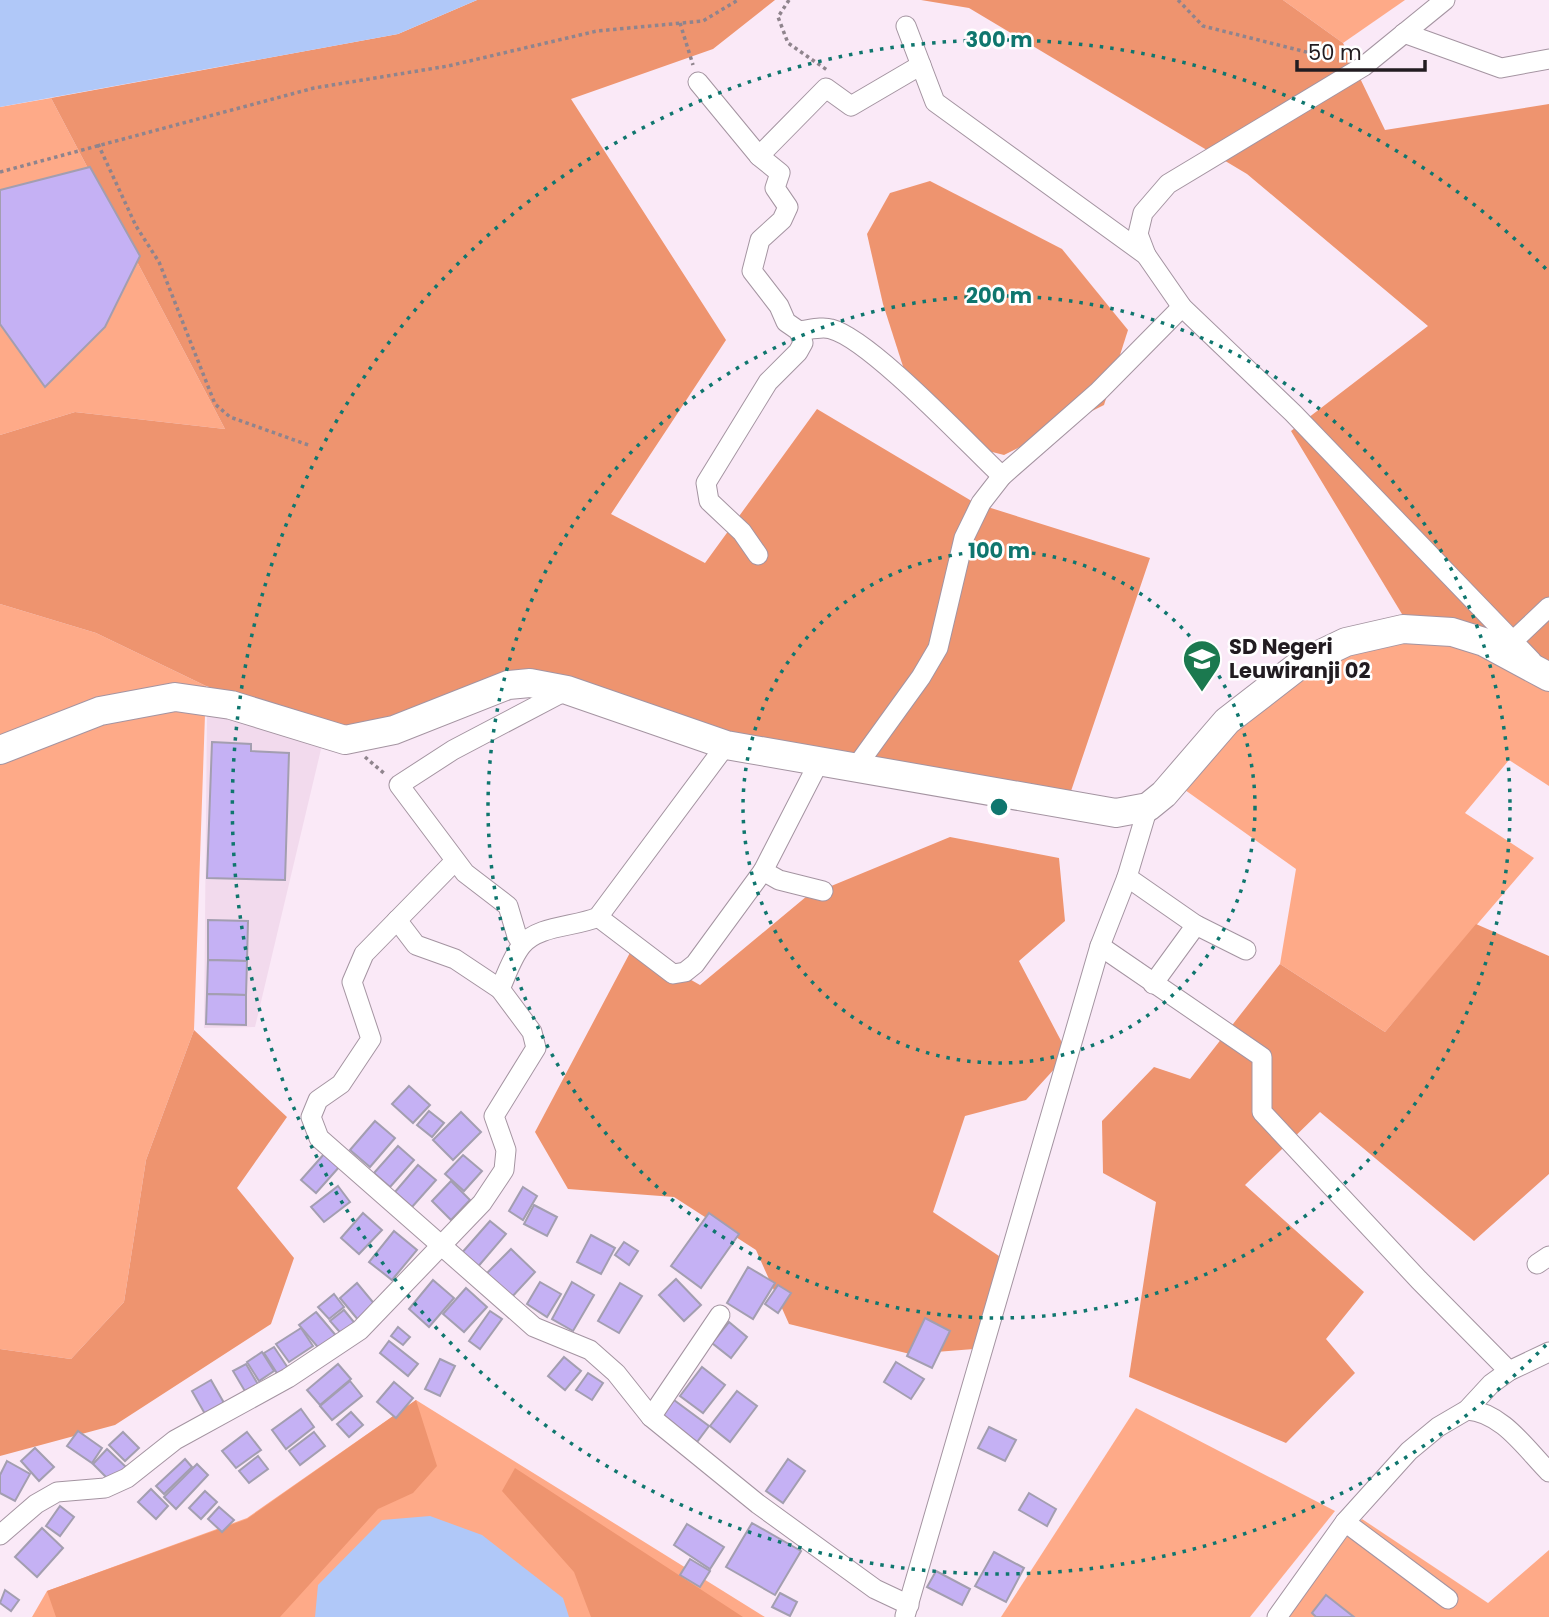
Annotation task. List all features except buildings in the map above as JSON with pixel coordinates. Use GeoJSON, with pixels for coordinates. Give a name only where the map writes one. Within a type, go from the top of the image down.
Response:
{"type":"FeatureCollection","features":[{"type":"Feature","properties":{"kind":"main road"},"geometry":{"type":"LineString","coordinates":[[0,750],[100,711],[174,697],[231,705],[345,740],[394,730],[508,685],[530,683],[567,690],[726,745],[1116,813],[1148,807],[1164,794],[1227,721],[1302,663],[1346,642],[1404,629],[1451,632],[1484,642],[1547,676]]}},
{"type":"Feature","properties":{"kind":"street"},"geometry":{"type":"LineString","coordinates":[[1445,0],[1364,66],[1168,184],[1143,213],[1138,234],[1146,255],[1182,307],[1293,413],[1547,676]]}},
{"type":"Feature","properties":{"kind":"street"},"geometry":{"type":"LineString","coordinates":[[906,26],[935,102],[1146,255]]}},
{"type":"Feature","properties":{"kind":"street"},"geometry":{"type":"LineString","coordinates":[[1404,33],[1501,68],[1549,59]]}},
{"type":"Feature","properties":{"kind":"street"},"geometry":{"type":"LineString","coordinates":[[759,156],[826,88],[851,106],[921,65]]}},
{"type":"Feature","properties":{"kind":"street"},"geometry":{"type":"LineString","coordinates":[[698,82],[759,156],[779,173],[775,188],[788,207],[782,220],[760,240],[752,271],[779,306],[786,322],[799,331],[803,343],[798,352],[768,382],[706,483],[709,501],[742,532],[758,555]]}},
{"type":"Feature","properties":{"kind":"street"},"geometry":{"type":"LineString","coordinates":[[856,767],[922,677],[938,648],[964,538],[981,503],[1002,476],[1098,391],[1182,307]]}},
{"type":"Feature","properties":{"kind":"street"},"geometry":{"type":"LineString","coordinates":[[799,331],[829,328],[846,335],[890,370],[1002,476]]}},
{"type":"Feature","properties":{"kind":"street"},"geometry":{"type":"LineString","coordinates":[[1513,641],[1549,607]]}},
{"type":"Feature","properties":{"kind":"street"},"geometry":{"type":"LineString","coordinates":[[522,944],[508,906],[465,873],[399,785],[453,750],[567,690]]}},
{"type":"Feature","properties":{"kind":"street"},"geometry":{"type":"LineString","coordinates":[[500,989],[522,944],[550,929],[582,924],[598,917],[726,745]]}},
{"type":"Feature","properties":{"kind":"street"},"geometry":{"type":"LineString","coordinates":[[598,917],[673,974],[685,972],[695,964],[763,871],[819,762]]}},
{"type":"Feature","properties":{"kind":"street"},"geometry":{"type":"LineString","coordinates":[[455,861],[364,954],[352,982],[371,1038],[341,1084],[318,1100],[312,1117],[319,1138],[534,1327],[590,1350],[615,1373],[651,1417],[758,1504],[907,1611],[1100,946],[1127,877],[1148,807]]}},
{"type":"Feature","properties":{"kind":"street"},"geometry":{"type":"LineString","coordinates":[[763,871],[779,880],[822,891]]}},
{"type":"Feature","properties":{"kind":"street"},"geometry":{"type":"LineString","coordinates":[[1127,877],[1196,925],[1246,950]]}},
{"type":"Feature","properties":{"kind":"street"},"geometry":{"type":"LineString","coordinates":[[0,1535],[36,1504],[57,1492],[105,1488],[127,1478],[175,1440],[298,1371],[360,1330],[482,1203],[505,1170],[506,1150],[494,1116],[536,1048],[532,1032],[500,989],[455,959],[416,945],[397,920]]}},
{"type":"Feature","properties":{"kind":"street"},"geometry":{"type":"LineString","coordinates":[[1153,984],[1196,925]]}},
{"type":"Feature","properties":{"kind":"street"},"geometry":{"type":"LineString","coordinates":[[1100,946],[1262,1057],[1262,1112],[1419,1280],[1509,1371]]}},
{"type":"Feature","properties":{"kind":"street"},"geometry":{"type":"LineString","coordinates":[[651,1417],[720,1315]]}},
{"type":"Feature","properties":{"kind":"street"},"geometry":{"type":"LineString","coordinates":[[1277,1617],[1345,1522],[1409,1451],[1438,1427],[1467,1410],[1491,1384],[1509,1371],[1549,1352]]}},
{"type":"Feature","properties":{"kind":"street"},"geometry":{"type":"LineString","coordinates":[[1467,1410],[1480,1411],[1503,1425],[1549,1472]]}},
{"type":"Feature","properties":{"kind":"street"},"geometry":{"type":"LineString","coordinates":[[1345,1522],[1448,1599]]}},
{"type":"Feature","properties":{"kind":"path"},"geometry":{"type":"LineString","coordinates":[[0,172],[314,88],[448,66],[597,31],[703,21],[738,0]]}},
{"type":"Feature","properties":{"kind":"path"},"geometry":{"type":"LineString","coordinates":[[789,0],[778,17],[788,43],[822,64],[831,74],[826,88]]}},
{"type":"Feature","properties":{"kind":"path"},"geometry":{"type":"LineString","coordinates":[[1178,0],[1203,26],[1233,36],[1364,66]]}},
{"type":"Feature","properties":{"kind":"path"},"geometry":{"type":"LineString","coordinates":[[680,23],[698,82]]}},
{"type":"Feature","properties":{"kind":"path"},"geometry":{"type":"LineString","coordinates":[[98,144],[136,226],[159,262],[215,404],[230,417],[311,446]]}},
{"type":"Feature","properties":{"kind":"path"},"geometry":{"type":"LineString","coordinates":[[345,740],[399,785]]}},
{"type":"Feature","properties":{"kind":"shaded area"},"geometry":{"type":"Polygon","coordinates":[[[477,0],[775,0],[713,49],[571,99],[726,340],[611,514],[705,563],[817,409],[975,503],[1150,558],[1069,797],[757,746],[536,680],[406,732],[338,729],[206,686],[96,633],[0,604],[0,435],[75,412],[225,429],[51,98],[398,34],[477,0]]]}},
{"type":"Feature","properties":{"kind":"shaded area"},"geometry":{"type":"Polygon","coordinates":[[[921,0],[1283,0],[1343,43],[1385,130],[1549,104],[1549,674],[1405,619],[1291,431],[1428,326],[1247,174],[969,8],[921,0]]]}},
{"type":"Feature","properties":{"kind":"shaded area"},"geometry":{"type":"Polygon","coordinates":[[[1283,0],[1405,0],[1343,43],[1283,0]]]}},
{"type":"Feature","properties":{"kind":"shaded area"},"geometry":{"type":"Polygon","coordinates":[[[51,98],[225,429],[75,412],[0,435],[0,107],[51,98]]]}},
{"type":"Feature","properties":{"kind":"shaded area"},"geometry":{"type":"Polygon","coordinates":[[[930,181],[1062,249],[1128,330],[1104,405],[1004,455],[953,442],[908,382],[883,304],[867,234],[890,193],[930,181]]]}},
{"type":"Feature","properties":{"kind":"shaded area"},"geometry":{"type":"Polygon","coordinates":[[[0,604],[96,633],[206,686],[194,1030],[146,1160],[124,1302],[71,1359],[0,1349],[0,604]]]}},
{"type":"Feature","properties":{"kind":"shaded area"},"geometry":{"type":"Polygon","coordinates":[[[1405,619],[1549,674],[1549,786],[1509,760],[1465,813],[1534,858],[1385,1032],[1280,964],[1296,869],[1171,780],[1280,667],[1405,619]]]}},
{"type":"Feature","properties":{"kind":"shaded area"},"geometry":{"type":"Polygon","coordinates":[[[207,712],[322,745],[255,1027],[204,1028],[207,712]]]}},
{"type":"Feature","properties":{"kind":"shaded area"},"geometry":{"type":"Polygon","coordinates":[[[950,837],[1059,858],[1065,921],[1019,961],[1068,1054],[1026,1100],[965,1116],[933,1212],[999,1256],[987,1348],[910,1354],[789,1324],[756,1250],[674,1197],[568,1189],[535,1132],[633,947],[700,985],[807,896],[950,837]]]}},
{"type":"Feature","properties":{"kind":"shaded area"},"geometry":{"type":"Polygon","coordinates":[[[1476,924],[1549,956],[1549,1174],[1474,1241],[1320,1112],[1245,1185],[1364,1292],[1326,1339],[1355,1373],[1286,1443],[1129,1377],[1156,1202],[1103,1173],[1102,1121],[1154,1067],[1190,1079],[1280,964],[1385,1032],[1476,924]]]}},
{"type":"Feature","properties":{"kind":"shaded area"},"geometry":{"type":"Polygon","coordinates":[[[194,1030],[287,1117],[237,1188],[294,1258],[271,1324],[115,1425],[0,1456],[0,1349],[71,1359],[124,1302],[146,1160],[194,1030]]]}},
{"type":"Feature","properties":{"kind":"shaded area"},"geometry":{"type":"Polygon","coordinates":[[[416,1400],[765,1617],[32,1617],[47,1591],[247,1518],[416,1400]]]}},
{"type":"Feature","properties":{"kind":"shaded area"},"geometry":{"type":"Polygon","coordinates":[[[416,1400],[437,1466],[413,1493],[378,1509],[280,1617],[56,1617],[47,1591],[247,1519],[416,1400]]]}},
{"type":"Feature","properties":{"kind":"shaded area"},"geometry":{"type":"Polygon","coordinates":[[[1136,1408],[1335,1511],[1250,1617],[1001,1617],[1136,1408]]]}},
{"type":"Feature","properties":{"kind":"shaded area"},"geometry":{"type":"Polygon","coordinates":[[[515,1468],[743,1617],[591,1617],[574,1572],[502,1491],[515,1468]]]}},
{"type":"Feature","properties":{"kind":"shaded area"},"geometry":{"type":"Polygon","coordinates":[[[1362,1519],[1488,1603],[1549,1550],[1549,1617],[1280,1617],[1362,1519]]]}},
{"type":"Feature","properties":{"kind":"water"},"geometry":{"type":"Polygon","coordinates":[[[0,0],[477,0],[398,34],[0,107],[0,0]]]}},
{"type":"Feature","properties":{"kind":"water"},"geometry":{"type":"Polygon","coordinates":[[[430,1516],[482,1535],[563,1598],[569,1617],[315,1617],[318,1585],[382,1520],[430,1516]]]}},
{"type":"Feature","properties":{"kind":"place","name":"SD Negeri Leuwiranji 02"},"geometry":{"type":"Point","coordinates":[1202,693]}}]}
